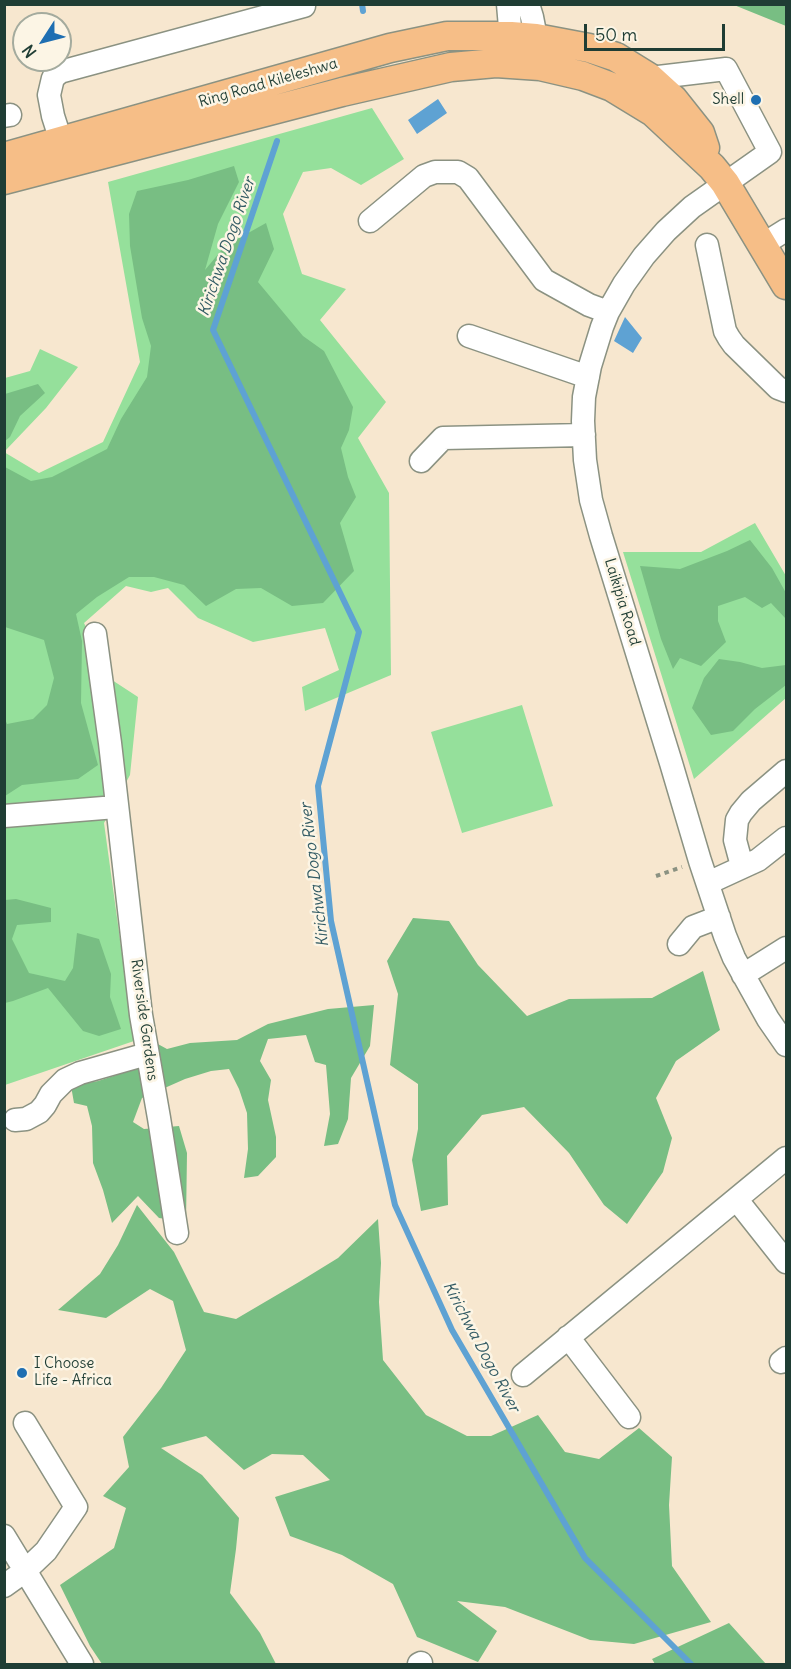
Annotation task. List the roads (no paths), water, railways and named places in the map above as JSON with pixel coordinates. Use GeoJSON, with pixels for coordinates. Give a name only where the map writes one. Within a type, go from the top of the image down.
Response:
{"type":"FeatureCollection","features":[{"type":"Feature","properties":{"kind":"main road","name":"Ring Road Kileleshwa"},"geometry":{"type":"LineString","coordinates":[[4,156],[390,48],[447,36],[524,37],[589,48],[616,57],[650,78],[673,99],[700,133],[718,175]]}},
{"type":"Feature","properties":{"kind":"main road","name":"Ring Road Kileleshwa"},"geometry":{"type":"LineString","coordinates":[[4,180],[342,92],[451,67],[496,63],[527,65],[583,76],[612,87],[653,112],[718,175]]}},
{"type":"Feature","properties":{"kind":"main road"},"geometry":{"type":"LineString","coordinates":[[718,175],[786,285]]}},
{"type":"Feature","properties":{"kind":"street"},"geometry":{"type":"LineString","coordinates":[[508,4],[524,37]]}},
{"type":"Feature","properties":{"kind":"street"},"geometry":{"type":"LineString","coordinates":[[527,65],[524,37],[528,4]]}},
{"type":"Feature","properties":{"kind":"street"},"geometry":{"type":"LineString","coordinates":[[61,141],[49,95],[53,78],[60,72],[304,6]]}},
{"type":"Feature","properties":{"kind":"street","name":"Laikipia Road"},"geometry":{"type":"LineString","coordinates":[[650,78],[726,69],[770,152],[718,175],[692,207],[659,239],[624,284],[608,312],[584,397],[584,435],[591,500],[719,917],[734,958],[768,1019],[786,1045]]}},
{"type":"Feature","properties":{"kind":"street"},"geometry":{"type":"LineString","coordinates":[[370,221],[424,176],[435,172],[458,172],[468,178],[544,280],[589,305],[608,312]]}},
{"type":"Feature","properties":{"kind":"street"},"geometry":{"type":"LineString","coordinates":[[762,245],[786,230]]}},
{"type":"Feature","properties":{"kind":"street"},"geometry":{"type":"LineString","coordinates":[[707,245],[729,338],[778,388],[786,391]]}},
{"type":"Feature","properties":{"kind":"street"},"geometry":{"type":"LineString","coordinates":[[469,336],[588,377]]}},
{"type":"Feature","properties":{"kind":"street"},"geometry":{"type":"LineString","coordinates":[[421,460],[442,438],[584,435]]}},
{"type":"Feature","properties":{"kind":"street","name":"Riverside Gardens"},"geometry":{"type":"LineString","coordinates":[[95,634],[110,743],[141,1015],[177,1233]]}},
{"type":"Feature","properties":{"kind":"street"},"geometry":{"type":"LineString","coordinates":[[742,866],[735,840],[736,820],[751,801],[786,771]]}},
{"type":"Feature","properties":{"kind":"street"},"geometry":{"type":"LineString","coordinates":[[4,816],[116,807]]}},
{"type":"Feature","properties":{"kind":"street"},"geometry":{"type":"LineString","coordinates":[[708,884],[758,860],[786,838]]}},
{"type":"Feature","properties":{"kind":"street"},"geometry":{"type":"LineString","coordinates":[[679,945],[693,927],[719,917]]}},
{"type":"Feature","properties":{"kind":"street"},"geometry":{"type":"LineString","coordinates":[[743,975],[786,948]]}},
{"type":"Feature","properties":{"kind":"street"},"geometry":{"type":"LineString","coordinates":[[15,1120],[26,1119],[39,1112],[51,1094],[65,1080],[80,1073],[147,1054]]}},
{"type":"Feature","properties":{"kind":"street"},"geometry":{"type":"LineString","coordinates":[[523,1375],[786,1158]]}},
{"type":"Feature","properties":{"kind":"street"},"geometry":{"type":"LineString","coordinates":[[737,1200],[786,1262]]}},
{"type":"Feature","properties":{"kind":"street"},"geometry":{"type":"LineString","coordinates":[[568,1337],[629,1417]]}},
{"type":"Feature","properties":{"kind":"street"},"geometry":{"type":"LineString","coordinates":[[4,1586],[25,1571],[46,1551],[76,1507],[25,1423]]}},
{"type":"Feature","properties":{"kind":"street"},"geometry":{"type":"LineString","coordinates":[[4,1536],[82,1665]]}},
{"type":"Feature","properties":{"kind":"water"},"geometry":{"type":"Polygon","coordinates":[[[438,99],[447,113],[417,134],[408,120],[438,99]]]}},
{"type":"Feature","properties":{"kind":"water"},"geometry":{"type":"Polygon","coordinates":[[[625,317],[642,338],[633,353],[614,341],[625,317]]]}},
{"type":"Feature","properties":{"kind":"waterway","name":"Kirichwa Dogo River"},"geometry":{"type":"LineString","coordinates":[[362,4],[363,11]]}},
{"type":"Feature","properties":{"kind":"waterway","name":"Kirichwa Dogo River"},"geometry":{"type":"LineString","coordinates":[[277,141],[213,330],[359,632],[318,786],[331,921],[395,1205],[452,1330],[585,1558],[691,1664]]}},
{"type":"Feature","properties":{"kind":"place","name":"Shell"},"geometry":{"type":"Point","coordinates":[756,100]}},
{"type":"Feature","properties":{"kind":"place","name":"I Choose Life - Africa"},"geometry":{"type":"Point","coordinates":[22,1373]}}]}
